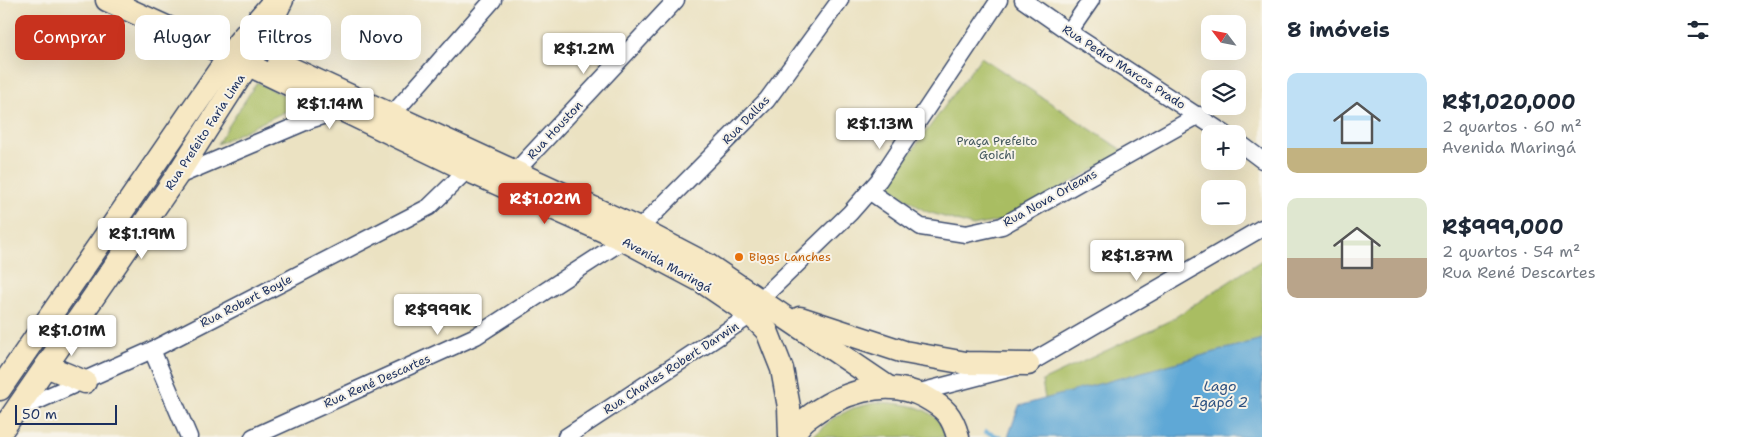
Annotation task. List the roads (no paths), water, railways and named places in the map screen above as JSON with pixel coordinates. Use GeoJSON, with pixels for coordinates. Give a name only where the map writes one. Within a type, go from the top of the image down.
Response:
{"type":"FeatureCollection","features":[{"type":"Feature","properties":{"kind":"main road","name":"Avenida Maringá"},"geometry":{"type":"LineString","coordinates":[[107,0],[240,53]]}},
{"type":"Feature","properties":{"kind":"main road","name":"Avenida Maringá"},"geometry":{"type":"LineString","coordinates":[[141,0],[240,52]]}},
{"type":"Feature","properties":{"kind":"main road"},"geometry":{"type":"LineString","coordinates":[[265,15],[274,0]]}},
{"type":"Feature","properties":{"kind":"main road","name":"Rua Prefeito Faria Lima"},"geometry":{"type":"LineString","coordinates":[[271,15],[282,0]]}},
{"type":"Feature","properties":{"kind":"main road","name":"Rua Prefeito Faria Lima"},"geometry":{"type":"LineString","coordinates":[[0,389],[240,58]]}},
{"type":"Feature","properties":{"kind":"main road","name":"Rua Prefeito Faria Lima"},"geometry":{"type":"LineString","coordinates":[[0,433],[176,177],[240,60]]}},
{"type":"Feature","properties":{"kind":"main road","name":"Avenida Maringá"},"geometry":{"type":"LineString","coordinates":[[253,60],[309,94],[467,170],[708,265],[762,308],[888,387]]}},
{"type":"Feature","properties":{"kind":"main road","name":"Avenida Maringá"},"geometry":{"type":"LineString","coordinates":[[257,60],[391,116],[515,172],[632,235]]}},
{"type":"Feature","properties":{"kind":"main road","name":"Avenida Maringá"},"geometry":{"type":"LineString","coordinates":[[762,308],[767,332],[782,370],[789,407],[791,437]]}},
{"type":"Feature","properties":{"kind":"main road"},"geometry":{"type":"LineString","coordinates":[[762,308],[904,352],[966,363],[1028,364]]}},
{"type":"Feature","properties":{"kind":"main road"},"geometry":{"type":"LineString","coordinates":[[46,366],[85,382]]}},
{"type":"Feature","properties":{"kind":"main road","name":"Avenida Maringá"},"geometry":{"type":"LineString","coordinates":[[791,437],[805,420],[830,403],[856,392],[888,387],[916,392],[940,406],[954,422],[958,437]]}},
{"type":"Feature","properties":{"kind":"street"},"geometry":{"type":"LineString","coordinates":[[391,116],[493,0]]}},
{"type":"Feature","properties":{"kind":"street","name":"Rua Houston"},"geometry":{"type":"LineString","coordinates":[[515,172],[676,0]]}},
{"type":"Feature","properties":{"kind":"street","name":"Rua Dallas"},"geometry":{"type":"LineString","coordinates":[[632,235],[767,100],[840,0]]}},
{"type":"Feature","properties":{"kind":"street","name":"Rua Charles Robert Darwin"},"geometry":{"type":"LineString","coordinates":[[566,437],[762,308],[879,180],[999,0]]}},
{"type":"Feature","properties":{"kind":"street","name":"Rua Pedro Marcos Prado"},"geometry":{"type":"LineString","coordinates":[[1023,0],[1068,32],[1212,125]]}},
{"type":"Feature","properties":{"kind":"street"},"geometry":{"type":"LineString","coordinates":[[1068,32],[1091,0]]}},
{"type":"Feature","properties":{"kind":"street"},"geometry":{"type":"LineString","coordinates":[[309,94],[310,120]]}},
{"type":"Feature","properties":{"kind":"street"},"geometry":{"type":"LineString","coordinates":[[176,177],[310,120],[341,110]]}},
{"type":"Feature","properties":{"kind":"street","name":"Rua Nova Orleans"},"geometry":{"type":"LineString","coordinates":[[869,191],[921,227],[966,234],[1002,226],[1199,116]]}},
{"type":"Feature","properties":{"kind":"street"},"geometry":{"type":"LineString","coordinates":[[1246,148],[1262,160]]}},
{"type":"Feature","properties":{"kind":"street","name":"Rua Robert Boyle"},"geometry":{"type":"LineString","coordinates":[[13,412],[85,382],[152,350],[429,206],[467,170]]}},
{"type":"Feature","properties":{"kind":"street"},"geometry":{"type":"LineString","coordinates":[[916,392],[1028,364],[1262,228]]}},
{"type":"Feature","properties":{"kind":"street","name":"Rua René Descartes"},"geometry":{"type":"LineString","coordinates":[[253,437],[476,336],[632,235]]}},
{"type":"Feature","properties":{"kind":"street"},"geometry":{"type":"LineString","coordinates":[[152,350],[189,437]]}},
{"type":"Feature","properties":{"kind":"water","name":"Lago Igapó 2"},"geometry":{"type":"Polygon","coordinates":[[[1262,339],[1262,437],[1008,437],[1019,406],[1262,339]]]}},
{"type":"Feature","properties":{"kind":"waterway"},"geometry":{"type":"LineString","coordinates":[[986,432],[1000,437]]}},
{"type":"Feature","properties":{"kind":"place","name":"Biggs Lanches"},"geometry":{"type":"Point","coordinates":[739,257]}},
{"type":"Feature","properties":{"kind":"park label","name":"Praça Prefeito Goichi"},"geometry":{"type":"Point","coordinates":[997,148]}}]}
